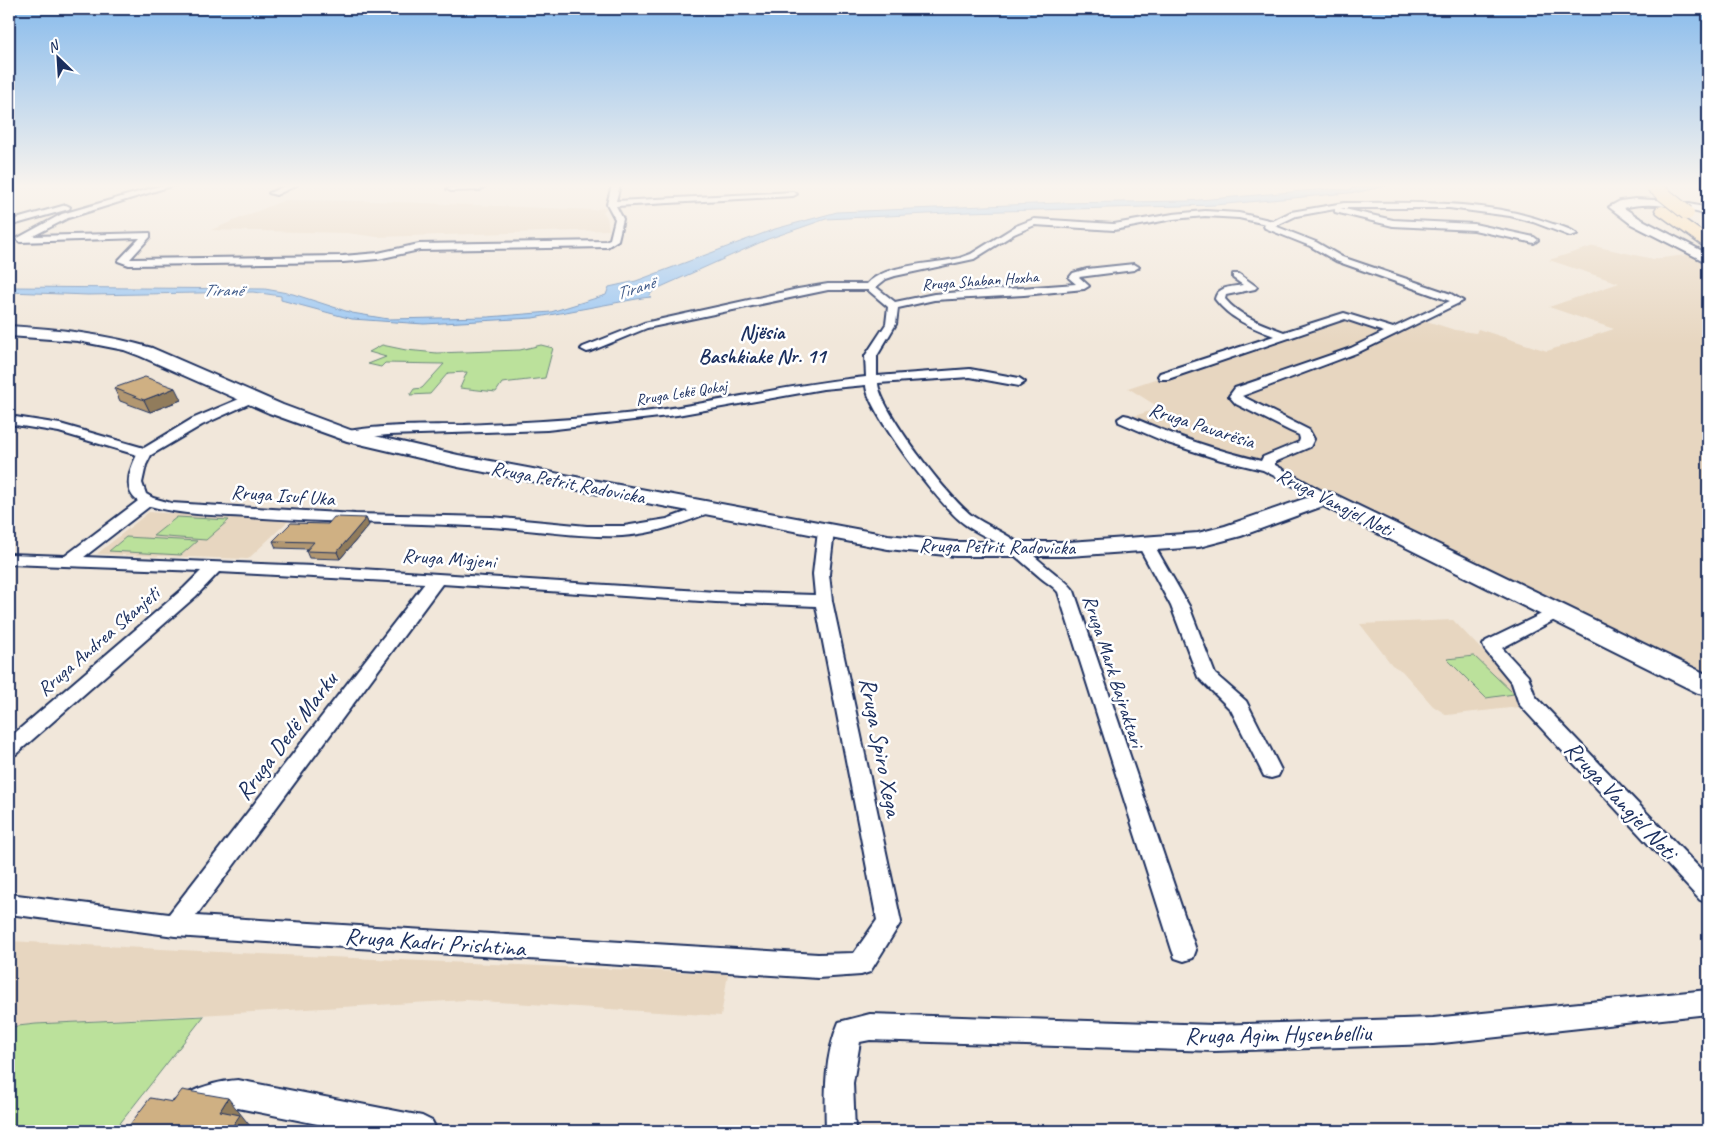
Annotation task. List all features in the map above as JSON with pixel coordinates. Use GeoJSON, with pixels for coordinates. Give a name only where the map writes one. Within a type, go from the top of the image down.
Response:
{"type":"FeatureCollection","features":[{"type":"Feature","properties":{"kind":"main road"},"geometry":{"type":"LineString","coordinates":[[1667,238],[1708,259]]}},
{"type":"Feature","properties":{"kind":"main road","name":"Rruga Petrit Radovicka"},"geometry":{"type":"LineString","coordinates":[[9,331],[84,337],[125,344],[276,409],[346,435],[458,461],[888,542],[955,549],[1069,549],[1199,540],[1233,531],[1324,498]]}},
{"type":"Feature","properties":{"kind":"main road","name":"Rruga Vangjel Noti"},"geometry":{"type":"LineString","coordinates":[[1324,498],[1708,686]]}},
{"type":"Feature","properties":{"kind":"street"},"geometry":{"type":"LineString","coordinates":[[22,238],[20,239],[45,238]]}},
{"type":"Feature","properties":{"kind":"street"},"geometry":{"type":"LineString","coordinates":[[144,238],[123,261],[343,259],[378,256],[419,247],[607,244],[614,238]]}},
{"type":"Feature","properties":{"kind":"street"},"geometry":{"type":"LineString","coordinates":[[870,287],[872,283],[885,275],[972,257],[1003,238]]}},
{"type":"Feature","properties":{"kind":"street","name":"Rruga Vangjel Noti"},"geometry":{"type":"LineString","coordinates":[[1298,238],[1340,259],[1458,301],[1355,350],[1239,391],[1235,396],[1240,401],[1304,433],[1307,438],[1305,444],[1268,460],[1268,467],[1324,498]]}},
{"type":"Feature","properties":{"kind":"street"},"geometry":{"type":"LineString","coordinates":[[1526,238],[1534,240]]}},
{"type":"Feature","properties":{"kind":"street","name":"Rruga Shaban Hoxha"},"geometry":{"type":"LineString","coordinates":[[893,306],[907,301],[956,294],[1031,292],[1084,286],[1074,278],[1076,275],[1134,267]]}},
{"type":"Feature","properties":{"kind":"street"},"geometry":{"type":"LineString","coordinates":[[1236,276],[1252,287],[1226,291],[1221,294],[1220,299],[1224,304],[1247,320],[1284,336]]}},
{"type":"Feature","properties":{"kind":"street"},"geometry":{"type":"LineString","coordinates":[[587,349],[644,326],[828,286],[870,287],[893,306]]}},
{"type":"Feature","properties":{"kind":"street","name":"Rruga Mark Bajraktari"},"geometry":{"type":"LineString","coordinates":[[893,306],[891,324],[871,356],[872,392],[893,427],[926,474],[952,504],[968,520],[1034,562],[1066,591],[1184,950]]}},
{"type":"Feature","properties":{"kind":"street","name":"Rruga Pavarësia"},"geometry":{"type":"LineString","coordinates":[[1164,376],[1344,316],[1394,332]]}},
{"type":"Feature","properties":{"kind":"street","name":"Rruga Lekë Qokaj"},"geometry":{"type":"LineString","coordinates":[[346,435],[388,431],[556,425],[677,411],[823,384],[970,373],[1019,382]]}},
{"type":"Feature","properties":{"kind":"street"},"geometry":{"type":"LineString","coordinates":[[70,560],[148,501],[140,496],[134,483],[139,465],[146,453],[197,422],[251,398]]}},
{"type":"Feature","properties":{"kind":"street","name":"Rruga Pavarësia"},"geometry":{"type":"LineString","coordinates":[[1124,419],[1173,440],[1226,457],[1268,467]]}},
{"type":"Feature","properties":{"kind":"street"},"geometry":{"type":"LineString","coordinates":[[9,420],[23,421],[99,439],[146,453]]}},
{"type":"Feature","properties":{"kind":"street","name":"Rruga Isuf Uka"},"geometry":{"type":"LineString","coordinates":[[148,501],[170,507],[254,513],[355,519],[491,522],[587,530],[624,531],[671,523],[708,508]]}},
{"type":"Feature","properties":{"kind":"street","name":"Rruga Spiro Xega"},"geometry":{"type":"LineString","coordinates":[[826,531],[821,574],[824,601],[889,922],[861,964]]}},
{"type":"Feature","properties":{"kind":"street"},"geometry":{"type":"LineString","coordinates":[[1146,545],[1180,606],[1207,677],[1239,706],[1271,770]]}},
{"type":"Feature","properties":{"kind":"street","name":"Rruga Migjeni"},"geometry":{"type":"LineString","coordinates":[[9,559],[216,566],[438,578],[716,597],[824,601]]}},
{"type":"Feature","properties":{"kind":"street","name":"Rruga Andrea Skanjeti"},"geometry":{"type":"LineString","coordinates":[[9,749],[190,592],[216,566]]}},
{"type":"Feature","properties":{"kind":"street","name":"Rruga Dedë Marku"},"geometry":{"type":"LineString","coordinates":[[175,925],[438,578]]}},
{"type":"Feature","properties":{"kind":"street","name":"Rruga Vangjel Noti"},"geometry":{"type":"LineString","coordinates":[[1556,612],[1492,645],[1494,650],[1522,681],[1526,699],[1708,893]]}},
{"type":"Feature","properties":{"kind":"street","name":"Rruga Kadri Prishtina"},"geometry":{"type":"LineString","coordinates":[[9,904],[175,925],[818,966],[861,964]]}},
{"type":"Feature","properties":{"kind":"street","name":"Rruga Agim Hysenbelliu"},"geometry":{"type":"LineString","coordinates":[[841,1131],[839,1083],[848,1031],[870,1027],[1214,1038],[1433,1031],[1708,1002]]}},
{"type":"Feature","properties":{"kind":"street"},"geometry":{"type":"LineString","coordinates":[[166,1131],[178,1118],[198,1103],[219,1095],[238,1094],[422,1131]]}},
{"type":"Feature","properties":{"kind":"shaded area"},"geometry":{"type":"Polygon","coordinates":[[[1594,246],[1653,259],[1695,254],[1708,261],[1708,686],[1456,564],[1268,467],[1124,419],[1160,408],[1128,388],[1344,316],[1393,332],[1420,319],[1455,330],[1476,333],[1478,329],[1547,351],[1614,329],[1549,307],[1619,283],[1549,260],[1594,246]]]}},
{"type":"Feature","properties":{"kind":"shaded area"},"geometry":{"type":"Polygon","coordinates":[[[149,512],[288,521],[248,559],[97,554],[149,512]]]}},
{"type":"Feature","properties":{"kind":"shaded area"},"geometry":{"type":"Polygon","coordinates":[[[1453,620],[1517,687],[1523,699],[1519,707],[1447,715],[1433,706],[1402,671],[1392,665],[1360,624],[1453,620]]]}},
{"type":"Feature","properties":{"kind":"shaded area"},"geometry":{"type":"Polygon","coordinates":[[[9,941],[728,974],[721,1016],[466,1000],[9,1027],[9,941]]]}},
{"type":"Feature","properties":{"kind":"green space"},"geometry":{"type":"Polygon","coordinates":[[[382,345],[437,353],[520,350],[541,345],[553,348],[545,378],[502,383],[496,392],[460,388],[467,372],[448,373],[430,394],[410,395],[414,389],[422,388],[444,364],[385,363],[381,367],[368,364],[386,357],[369,352],[382,345]]]}},
{"type":"Feature","properties":{"kind":"green space"},"geometry":{"type":"Polygon","coordinates":[[[177,517],[229,520],[206,540],[153,536],[177,517]]]}},
{"type":"Feature","properties":{"kind":"green space"},"geometry":{"type":"Polygon","coordinates":[[[126,537],[197,541],[181,555],[109,551],[126,537]]]}},
{"type":"Feature","properties":{"kind":"green space"},"geometry":{"type":"Polygon","coordinates":[[[1474,656],[1514,694],[1486,698],[1447,659],[1474,656]]]}},
{"type":"Feature","properties":{"kind":"green space"},"geometry":{"type":"Polygon","coordinates":[[[204,1016],[114,1131],[9,1131],[9,1027],[204,1016]]]}},
{"type":"Feature","properties":{"kind":"water","name":"Tiranë"},"geometry":{"type":"Polygon","coordinates":[[[750,238],[770,238],[654,290],[649,296],[651,297],[533,318],[424,324],[352,319],[281,300],[281,296],[253,292],[88,295],[9,292],[9,287],[265,289],[293,294],[352,313],[388,319],[488,317],[551,312],[606,295],[609,287],[636,281],[750,238]]]}},
{"type":"Feature","properties":{"kind":"building"},"geometry":{"type":"Polygon","coordinates":[[[145,377],[175,388],[144,400],[114,388],[145,377]]]}},
{"type":"Feature","properties":{"kind":"building"},"geometry":{"type":"Polygon","coordinates":[[[334,517],[366,518],[337,552],[306,551],[314,542],[273,541],[291,523],[328,524],[334,517]]]}},
{"type":"Feature","properties":{"kind":"building"},"geometry":{"type":"Polygon","coordinates":[[[182,1090],[228,1098],[220,1111],[240,1115],[229,1131],[125,1131],[150,1098],[173,1102],[182,1090]]]}},
{"type":"Feature","properties":{"kind":"district","name":"Njësia Bashkiake Nr. 11"},"geometry":{"type":"Point","coordinates":[762,344]}}]}
